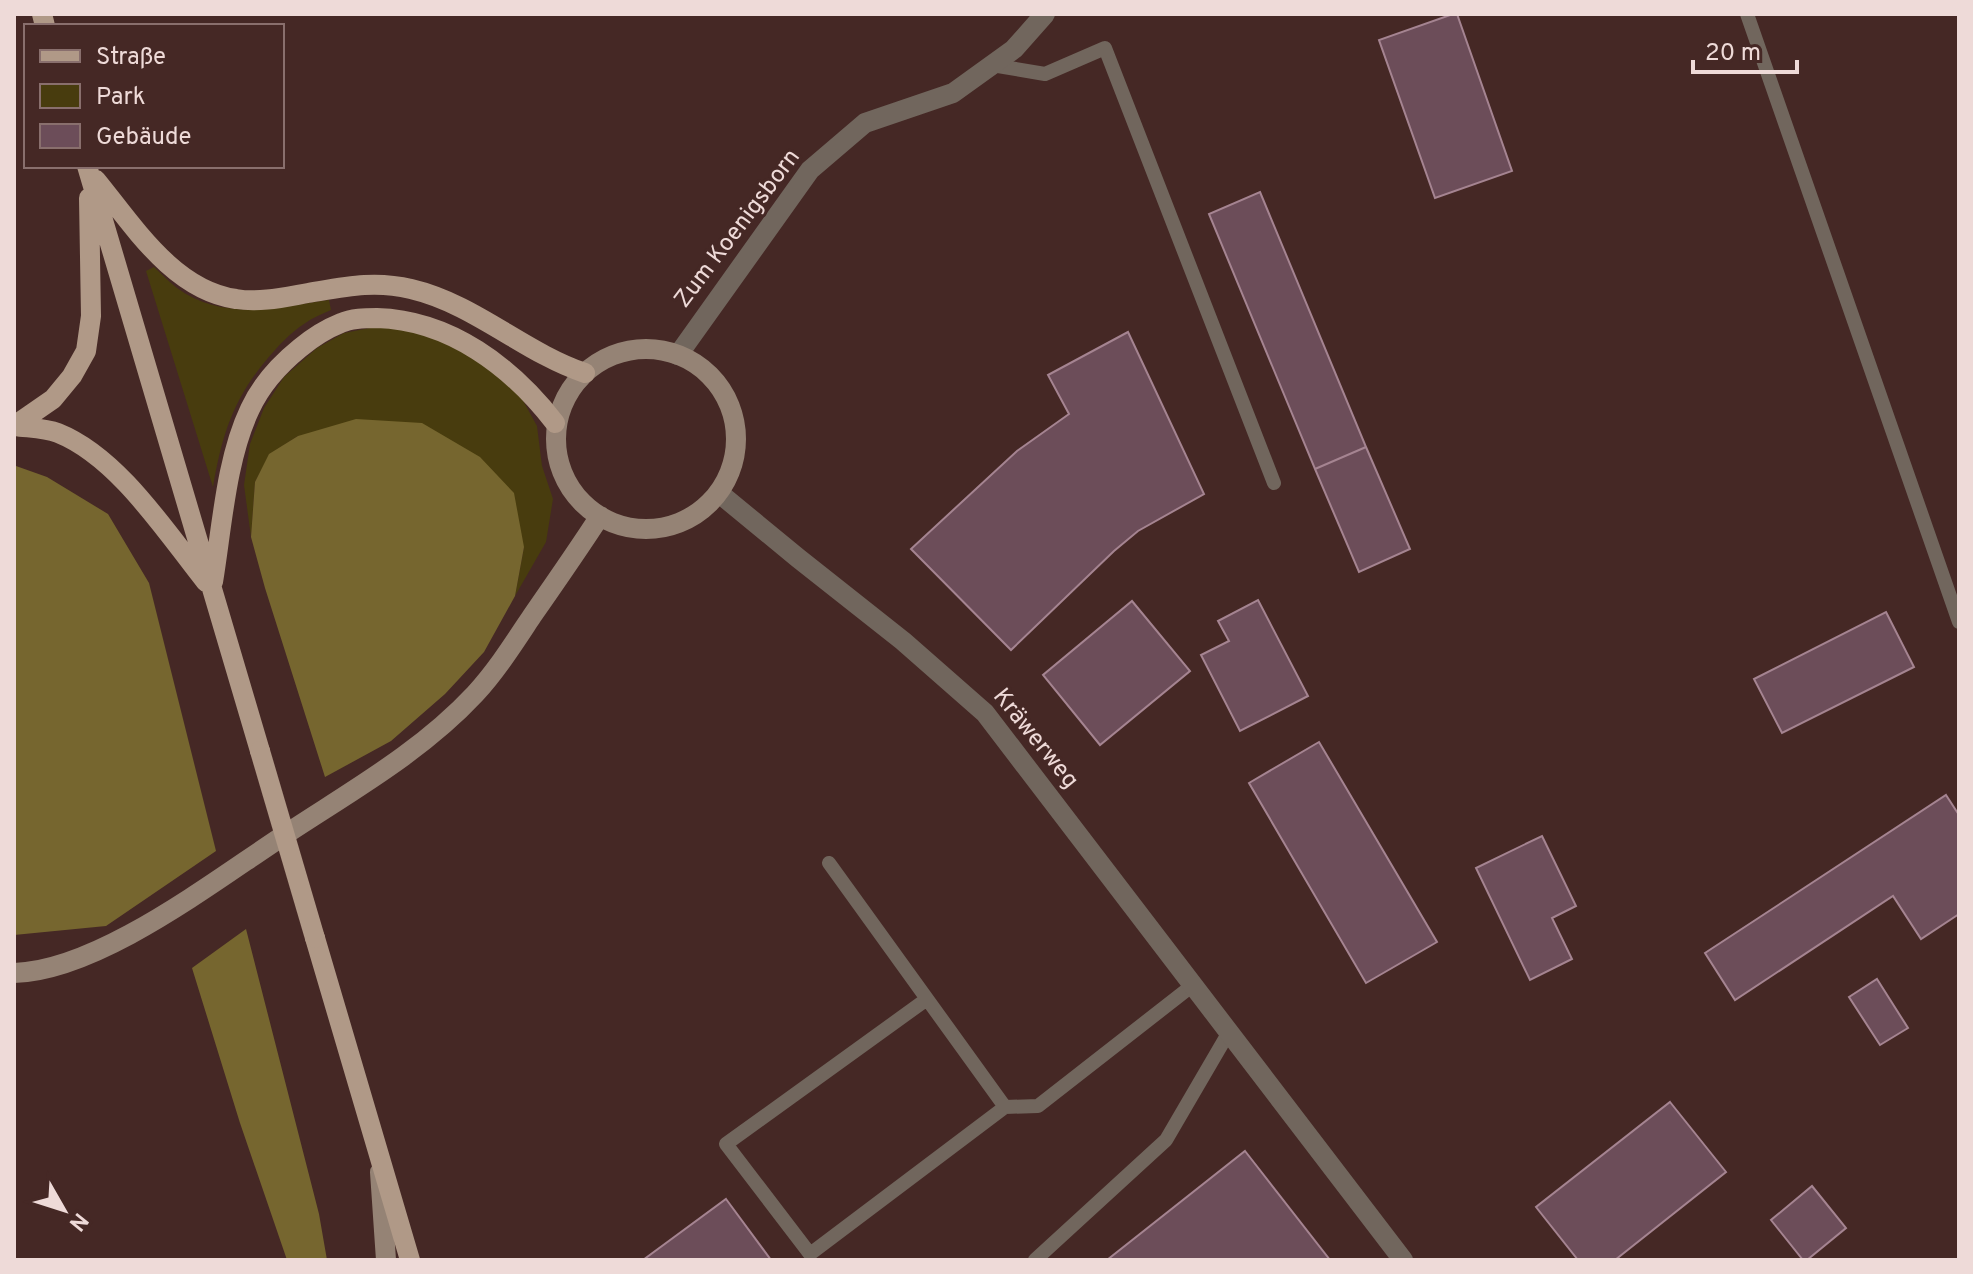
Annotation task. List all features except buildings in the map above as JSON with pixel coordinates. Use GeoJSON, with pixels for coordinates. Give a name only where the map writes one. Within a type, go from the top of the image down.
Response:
{"type":"FeatureCollection","features":[{"type":"Feature","properties":{"kind":"main road"},"geometry":{"type":"LineString","coordinates":[[88,168],[157,254],[196,286],[215,295],[237,300],[258,300],[370,283],[394,285],[462,307],[543,356],[585,373]]}},
{"type":"Feature","properties":{"kind":"main road"},"geometry":{"type":"LineString","coordinates":[[14,426],[53,399],[72,376],[86,351],[91,316],[88,168]]}},
{"type":"Feature","properties":{"kind":"main road"},"geometry":{"type":"LineString","coordinates":[[88,168],[410,1260]]}},
{"type":"Feature","properties":{"kind":"main road"},"geometry":{"type":"LineString","coordinates":[[212,590],[231,470],[250,408],[267,380],[288,358],[312,338],[343,322],[364,318],[390,319],[418,323],[441,332],[464,343],[519,381],[555,423]]}},
{"type":"Feature","properties":{"kind":"main road"},"geometry":{"type":"LineString","coordinates":[[14,426],[55,432],[82,445],[113,469],[212,590]]}},
{"type":"Feature","properties":{"kind":"street","name":"Zum Koenigsborn"},"geometry":{"type":"LineString","coordinates":[[678,355],[810,170],[865,123],[953,93],[1014,49],[1045,14]]}},
{"type":"Feature","properties":{"kind":"street"},"geometry":{"type":"LineString","coordinates":[[639,349],[678,355],[699,366],[716,382],[729,402],[735,425],[736,449],[730,472],[719,493],[690,518],[654,529],[635,528],[592,512],[573,492],[560,467],[555,423],[561,404],[571,388],[601,361],[639,349]]}},
{"type":"Feature","properties":{"kind":"street","name":"Kräwerweg"},"geometry":{"type":"LineString","coordinates":[[719,493],[903,641],[985,713],[1403,1260]]}},
{"type":"Feature","properties":{"kind":"street"},"geometry":{"type":"LineString","coordinates":[[14,973],[62,965],[107,946],[162,915],[401,758],[447,723],[504,658],[600,516]]}},
{"type":"Feature","properties":{"kind":"street"},"geometry":{"type":"LineString","coordinates":[[378,1152],[386,1260]]}},
{"type":"Feature","properties":{"kind":"lane"},"geometry":{"type":"LineString","coordinates":[[1747,14],[1959,622]]}},
{"type":"Feature","properties":{"kind":"lane"},"geometry":{"type":"LineString","coordinates":[[992,65],[1045,74],[1105,48],[1274,483]]}},
{"type":"Feature","properties":{"kind":"lane"},"geometry":{"type":"LineString","coordinates":[[829,863],[1005,1107]]}},
{"type":"Feature","properties":{"kind":"lane"},"geometry":{"type":"LineString","coordinates":[[927,999],[726,1144],[810,1254],[1005,1107],[1038,1106],[1193,985]]}},
{"type":"Feature","properties":{"kind":"lane"},"geometry":{"type":"LineString","coordinates":[[1035,1260],[1166,1140],[1229,1032]]}},
{"type":"Feature","properties":{"kind":"green space"},"geometry":{"type":"Polygon","coordinates":[[[154,267],[177,288],[195,299],[232,309],[270,308],[329,300],[331,310],[310,320],[289,336],[246,388],[225,434],[213,487],[146,271],[154,267]]]}},
{"type":"Feature","properties":{"kind":"green space"},"geometry":{"type":"Polygon","coordinates":[[[385,325],[432,335],[485,362],[520,395],[537,426],[542,466],[553,499],[546,542],[515,596],[524,547],[298,436],[270,454],[255,482],[251,537],[244,485],[250,444],[264,408],[284,377],[317,348],[344,333],[385,325]]]}},
{"type":"Feature","properties":{"kind":"shaded area"},"geometry":{"type":"Polygon","coordinates":[[[356,419],[422,423],[480,457],[514,493],[524,547],[515,596],[484,652],[445,694],[391,741],[325,777],[251,537],[255,482],[269,454],[298,436],[356,419]]]}},
{"type":"Feature","properties":{"kind":"shaded area"},"geometry":{"type":"Polygon","coordinates":[[[14,467],[47,477],[108,514],[149,583],[216,851],[106,926],[14,935],[14,467]]]}},
{"type":"Feature","properties":{"kind":"shaded area"},"geometry":{"type":"Polygon","coordinates":[[[246,929],[319,1214],[327,1260],[287,1260],[192,968],[246,929]]]}}]}
